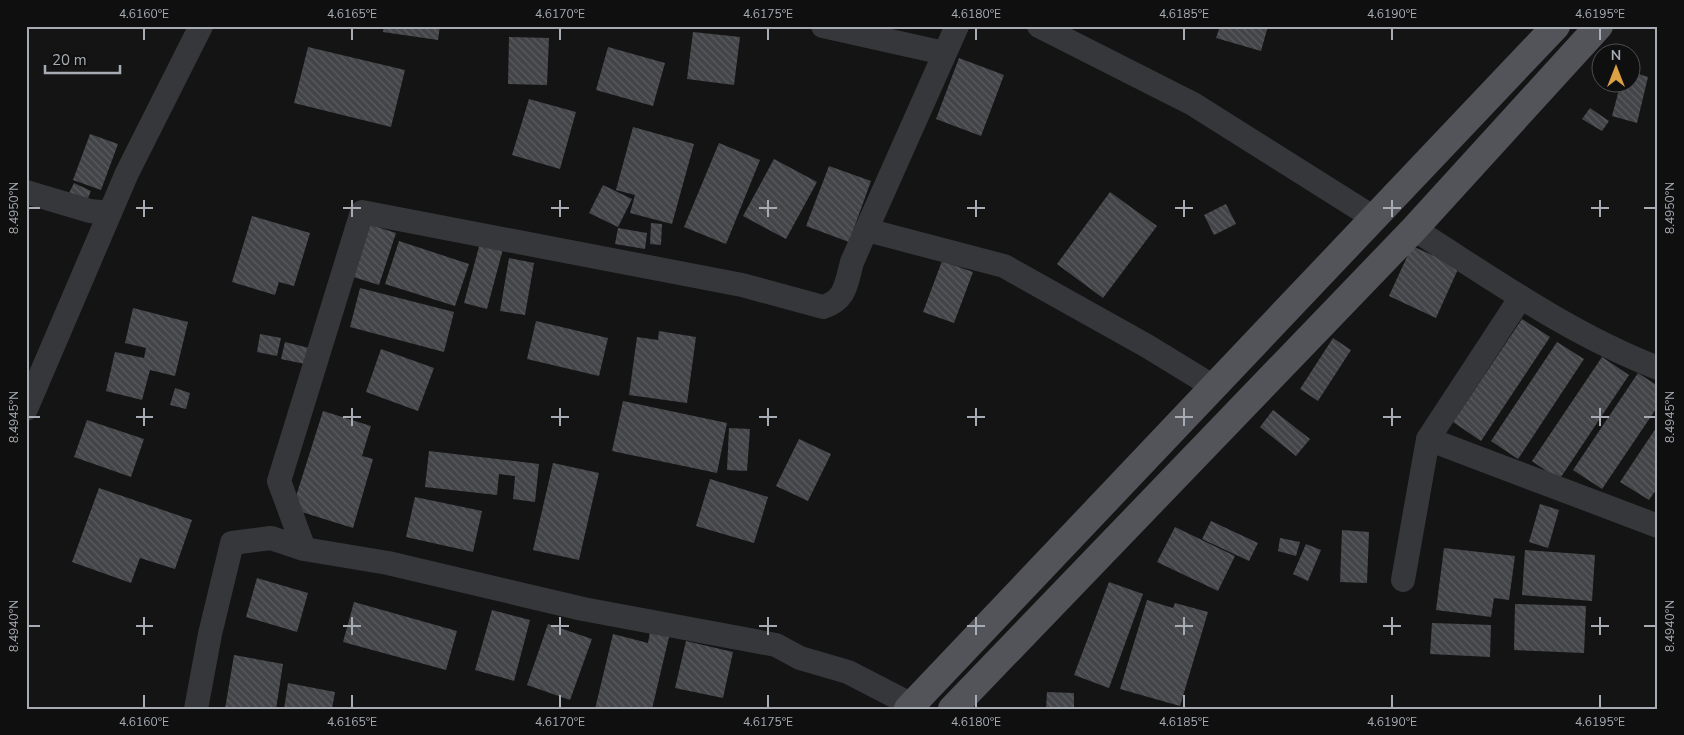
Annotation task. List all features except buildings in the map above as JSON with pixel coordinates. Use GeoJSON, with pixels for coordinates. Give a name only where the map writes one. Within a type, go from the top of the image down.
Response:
{"type":"FeatureCollection","features":[{"type":"Feature","properties":{"kind":"main road"},"geometry":{"type":"LineString","coordinates":[[910,707],[1556,26]]}},
{"type":"Feature","properties":{"kind":"main road"},"geometry":{"type":"LineString","coordinates":[[952,709],[1414,229],[1599,26]]}},
{"type":"Feature","properties":{"kind":"street"},"geometry":{"type":"LineString","coordinates":[[26,409],[127,173],[201,26]]}},
{"type":"Feature","properties":{"kind":"street"},"geometry":{"type":"LineString","coordinates":[[823,26],[944,52]]}},
{"type":"Feature","properties":{"kind":"street"},"geometry":{"type":"LineString","coordinates":[[304,549],[279,481],[362,212],[742,285],[823,306],[836,303],[843,293],[852,262],[957,26]]}},
{"type":"Feature","properties":{"kind":"street"},"geometry":{"type":"LineString","coordinates":[[1039,26],[1193,104],[1374,218]]}},
{"type":"Feature","properties":{"kind":"street"},"geometry":{"type":"LineString","coordinates":[[26,192],[90,211],[110,213]]}},
{"type":"Feature","properties":{"kind":"street"},"geometry":{"type":"LineString","coordinates":[[1414,229],[1552,316],[1627,356],[1658,368]]}},
{"type":"Feature","properties":{"kind":"street"},"geometry":{"type":"LineString","coordinates":[[867,230],[1004,266],[1147,346],[1214,387]]}},
{"type":"Feature","properties":{"kind":"street"},"geometry":{"type":"LineString","coordinates":[[1403,580],[1428,439],[1521,297]]}},
{"type":"Feature","properties":{"kind":"street"},"geometry":{"type":"LineString","coordinates":[[1428,439],[1658,526]]}},
{"type":"Feature","properties":{"kind":"street"},"geometry":{"type":"LineString","coordinates":[[196,709],[210,634],[232,542],[271,538],[304,549],[388,563],[583,609],[776,645],[800,658],[848,672],[910,707]]}}]}
